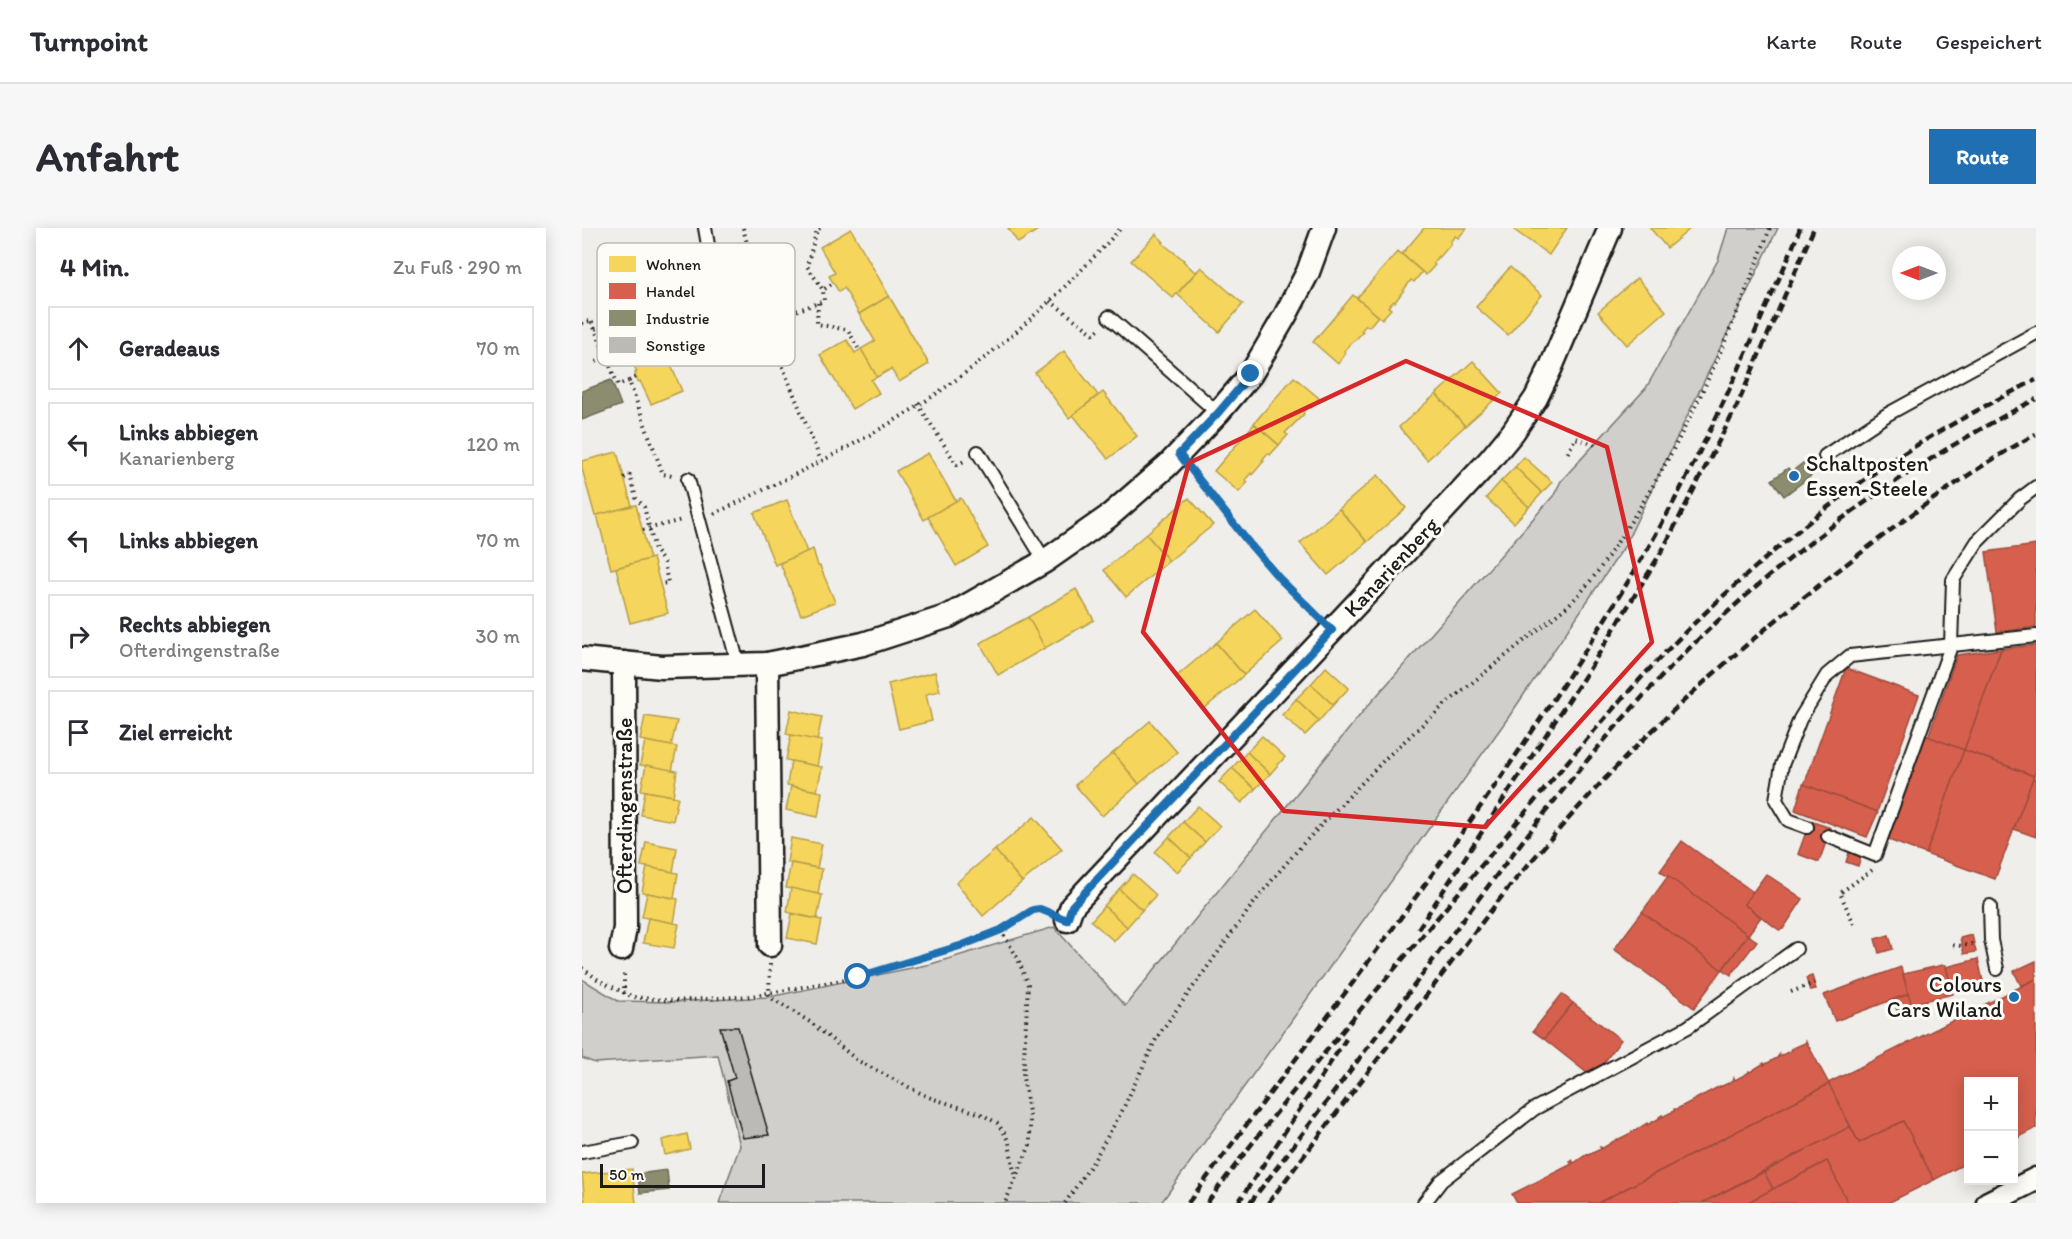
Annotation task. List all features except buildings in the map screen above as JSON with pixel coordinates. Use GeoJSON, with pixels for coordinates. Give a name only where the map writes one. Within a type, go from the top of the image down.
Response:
{"type":"FeatureCollection","features":[{"type":"Feature","properties":{"kind":"street"},"geometry":{"type":"LineString","coordinates":[[582,659],[662,667],[767,664],[863,644],[949,616],[1045,561],[1108,517],[1179,454],[1251,374],[1308,272],[1323,228]]}},
{"type":"Feature","properties":{"kind":"street","name":"Kanarienberg"},"geometry":{"type":"LineString","coordinates":[[1067,920],[1072,906],[1332,630],[1489,461],[1513,432],[1536,398],[1551,367],[1610,228]]}},
{"type":"Feature","properties":{"kind":"street","name":"Ofterdingenstraße"},"geometry":{"type":"LineString","coordinates":[[621,949],[625,928],[624,663]]}},
{"type":"Feature","properties":{"kind":"street"},"geometry":{"type":"LineString","coordinates":[[767,664],[770,945]]}},
{"type":"Feature","properties":{"kind":"street"},"geometry":{"type":"LineString","coordinates":[[1988,1203],[2036,1179]]}},
{"type":"Feature","properties":{"kind":"lane"},"geometry":{"type":"LineString","coordinates":[[705,228],[708,243]]}},
{"type":"Feature","properties":{"kind":"lane"},"geometry":{"type":"LineString","coordinates":[[1110,317],[1218,413]]}},
{"type":"Feature","properties":{"kind":"lane"},"geometry":{"type":"LineString","coordinates":[[1825,456],[1888,414],[2036,333]]}},
{"type":"Feature","properties":{"kind":"lane"},"geometry":{"type":"LineString","coordinates":[[978,452],[1045,561]]}},
{"type":"Feature","properties":{"kind":"lane"},"geometry":{"type":"LineString","coordinates":[[688,479],[738,664]]}},
{"type":"Feature","properties":{"kind":"lane"},"geometry":{"type":"LineString","coordinates":[[1828,836],[1875,855],[1951,646],[1953,580],[1977,542],[2020,499],[2036,487]]}},
{"type":"Feature","properties":{"kind":"lane"},"geometry":{"type":"LineString","coordinates":[[1808,827],[1788,820],[1776,800],[1782,765],[1800,719],[1827,675],[1850,656],[2036,636]]}},
{"type":"Feature","properties":{"kind":"lane"},"geometry":{"type":"LineString","coordinates":[[1990,906],[1991,940],[1996,969]]}},
{"type":"Feature","properties":{"kind":"lane"},"geometry":{"type":"LineString","coordinates":[[1424,1203],[1441,1181],[1534,1109],[1688,1027],[1796,949]]}},
{"type":"Feature","properties":{"kind":"lane"},"geometry":{"type":"LineString","coordinates":[[582,1152],[632,1143]]}},
{"type":"Feature","properties":{"kind":"path"},"geometry":{"type":"LineString","coordinates":[[743,228],[747,243]]}},
{"type":"Feature","properties":{"kind":"path"},"geometry":{"type":"LineString","coordinates":[[795,311],[824,301],[823,290],[807,266],[817,230],[820,228]]}},
{"type":"Feature","properties":{"kind":"path"},"geometry":{"type":"LineString","coordinates":[[643,530],[699,518],[821,461],[883,428],[960,377],[1023,327],[1121,228]]}},
{"type":"Feature","properties":{"kind":"path"},"geometry":{"type":"LineString","coordinates":[[1065,1203],[1093,1162],[1122,1111],[1157,1037],[1277,874],[1387,757],[1442,707],[1565,608],[1583,592],[1596,575],[1654,483],[1699,396],[1722,348],[1770,228]]}},
{"type":"Feature","properties":{"kind":"path"},"geometry":{"type":"LineString","coordinates":[[823,290],[833,283]]}},
{"type":"Feature","properties":{"kind":"path"},"geometry":{"type":"LineString","coordinates":[[1050,301],[1095,334],[1110,317]]}},
{"type":"Feature","properties":{"kind":"path"},"geometry":{"type":"LineString","coordinates":[[818,303],[817,324],[848,330],[858,348]]}},
{"type":"Feature","properties":{"kind":"path"},"geometry":{"type":"LineString","coordinates":[[582,324],[591,320],[597,334]]}},
{"type":"Feature","properties":{"kind":"path"},"geometry":{"type":"LineString","coordinates":[[610,366],[618,385],[636,378]]}},
{"type":"Feature","properties":{"kind":"path"},"geometry":{"type":"LineString","coordinates":[[783,366],[821,461]]}},
{"type":"Feature","properties":{"kind":"path"},"geometry":{"type":"LineString","coordinates":[[629,381],[663,474],[688,479]]}},
{"type":"Feature","properties":{"kind":"path"},"geometry":{"type":"LineString","coordinates":[[918,404],[957,465],[978,452]]}},
{"type":"Feature","properties":{"kind":"path"},"geometry":{"type":"LineString","coordinates":[[1568,453],[1575,438],[1599,446]]}},
{"type":"Feature","properties":{"kind":"path"},"geometry":{"type":"LineString","coordinates":[[1179,454],[1279,578],[1332,630]]}},
{"type":"Feature","properties":{"kind":"path"},"geometry":{"type":"LineString","coordinates":[[624,478],[630,475],[636,498],[644,507],[655,550],[664,563],[668,583],[660,584]]}},
{"type":"Feature","properties":{"kind":"path"},"geometry":{"type":"LineString","coordinates":[[1854,924],[1840,893],[1872,870]]}},
{"type":"Feature","properties":{"kind":"path"},"geometry":{"type":"LineString","coordinates":[[582,968],[624,994],[644,999],[674,1001],[770,994],[868,974],[963,945],[1001,930],[1033,910],[1040,909],[1067,920]]}},
{"type":"Feature","properties":{"kind":"path"},"geometry":{"type":"LineString","coordinates":[[1001,930],[1024,972],[1029,993],[1023,1077],[1031,1135],[1030,1145],[1005,1203]]}},
{"type":"Feature","properties":{"kind":"path"},"geometry":{"type":"LineString","coordinates":[[1953,945],[1974,944]]}},
{"type":"Feature","properties":{"kind":"path"},"geometry":{"type":"LineString","coordinates":[[770,945],[770,994],[780,1004],[810,1022],[857,1060],[928,1097],[981,1114],[997,1123],[1009,1143],[1015,1178]]}},
{"type":"Feature","properties":{"kind":"path"},"geometry":{"type":"LineString","coordinates":[[1791,992],[1814,982]]}},
{"type":"Feature","properties":{"kind":"highlighted area"},"geometry":{"type":"Polygon","coordinates":[[[1406,361],[1607,447],[1652,642],[1485,827],[1284,811],[1143,632],[1189,463],[1406,361]]]}},
{"type":"Feature","properties":{"kind":"shaded area"},"geometry":{"type":"Polygon","coordinates":[[[1728,228],[1778,228],[1624,547],[1508,718],[1161,1203],[719,1203],[740,1146],[718,1055],[595,1063],[582,1058],[582,979],[618,1001],[673,1002],[769,997],[931,964],[1054,927],[1125,1006],[1365,709],[1554,495],[1561,481],[1646,388],[1718,260],[1728,228]]]}},
{"type":"Feature","properties":{"kind":"railway"},"geometry":{"type":"LineString","coordinates":[[1188,1203],[1427,882],[1542,717],[1596,633],[1648,548],[1691,469],[1742,362],[1800,228]]}},
{"type":"Feature","properties":{"kind":"railway"},"geometry":{"type":"LineString","coordinates":[[1418,929],[1590,668],[1662,551],[1736,408],[1814,228]]}},
{"type":"Feature","properties":{"kind":"railway"},"geometry":{"type":"LineString","coordinates":[[1207,1203],[1331,1045],[1554,777],[1618,703],[1686,632],[1767,557],[1865,479],[1946,428],[2036,380]]}},
{"type":"Feature","properties":{"kind":"railway"},"geometry":{"type":"LineString","coordinates":[[1250,1203],[1552,803],[1620,722],[1692,645],[1766,578],[1839,521],[1955,444],[2036,399]]}},
{"type":"Feature","properties":{"kind":"railway"},"geometry":{"type":"LineString","coordinates":[[1268,1203],[1509,887],[1621,762],[1676,708],[1793,606],[1942,493],[1988,462],[2036,434]]}},
{"type":"Feature","properties":{"kind":"railway"},"geometry":{"type":"LineString","coordinates":[[1238,1203],[1346,1039]]}},
{"type":"Feature","properties":{"kind":"place","name":"Schaltposten Essen-Steele"},"geometry":{"type":"Point","coordinates":[1794,476]}},
{"type":"Feature","properties":{"kind":"place","name":"Colours Cars Wiland"},"geometry":{"type":"Point","coordinates":[2014,997]}},
{"type":"Feature","properties":{"kind":"route"},"geometry":{"type":"LineString","coordinates":[[858,977],[963,945],[1001,930],[1033,910],[1040,909],[1067,920],[1072,906],[1332,630],[1279,578],[1209,495],[1179,454],[1251,374]]}}]}
